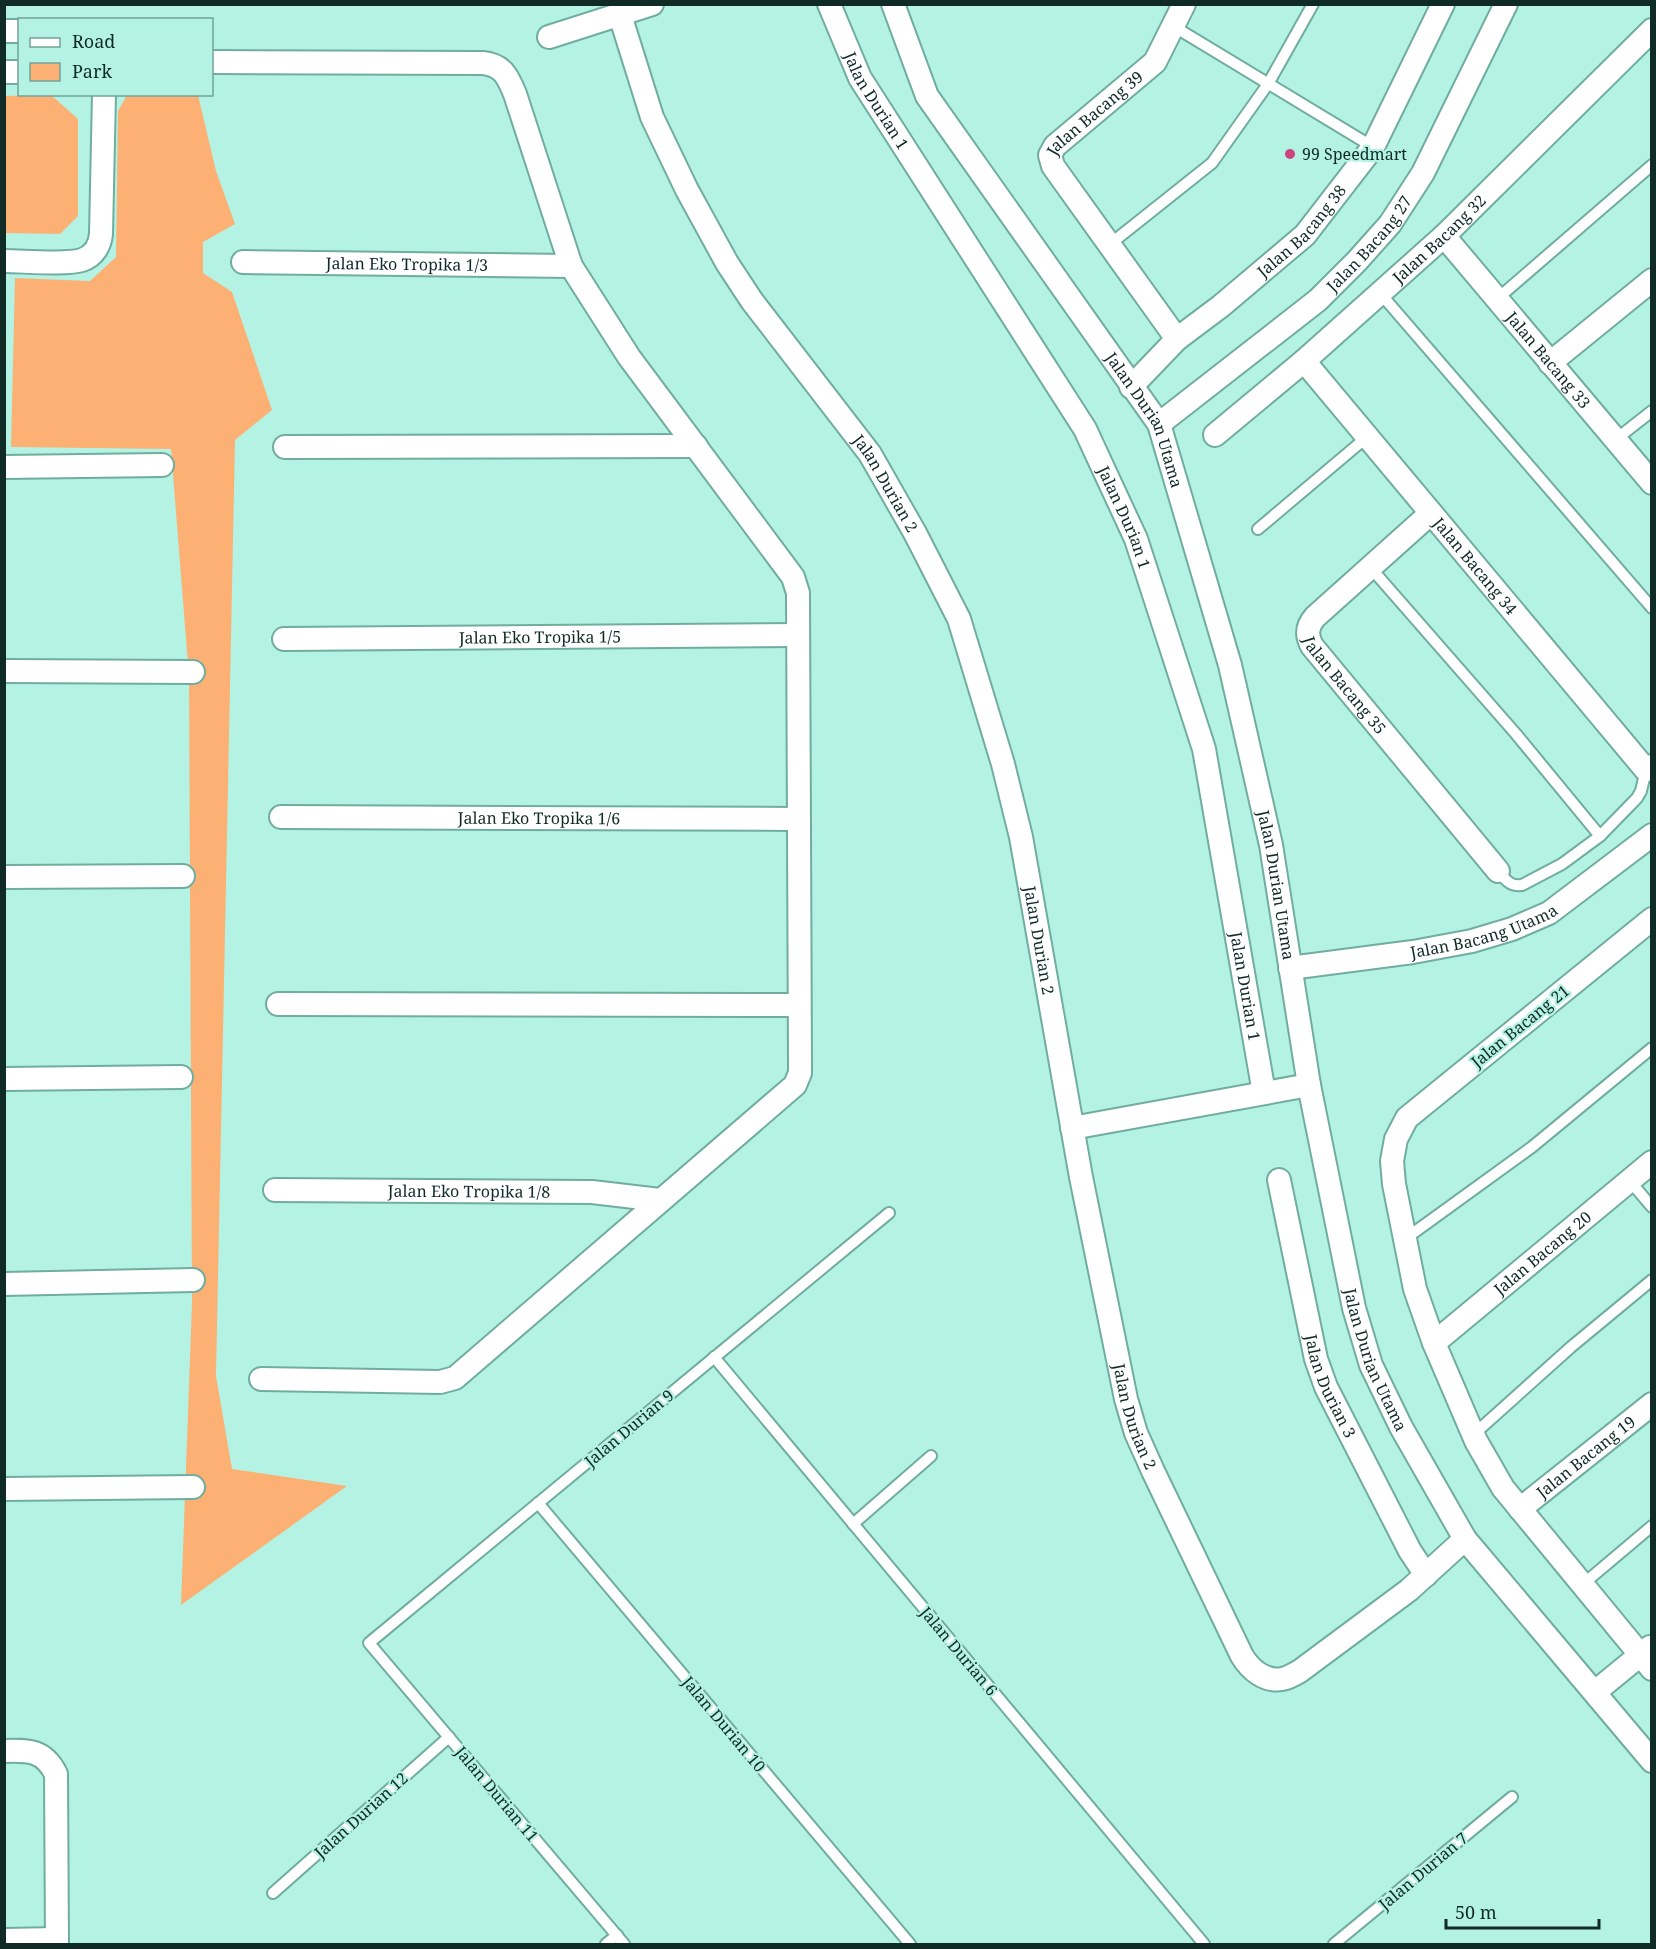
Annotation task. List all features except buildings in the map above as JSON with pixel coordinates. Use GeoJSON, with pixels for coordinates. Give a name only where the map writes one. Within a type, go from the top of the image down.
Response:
{"type":"FeatureCollection","features":[{"type":"Feature","properties":{"kind":"street"},"geometry":{"type":"LineString","coordinates":[[549,37],[652,4]]}},
{"type":"Feature","properties":{"kind":"street","name":"Jalan Durian 1"},"geometry":{"type":"LineString","coordinates":[[829,4],[860,78],[1085,429],[1136,539],[1204,749],[1264,1093]]}},
{"type":"Feature","properties":{"kind":"street","name":"Jalan Durian Utama"},"geometry":{"type":"LineString","coordinates":[[893,4],[927,96],[1159,424],[1230,665],[1271,845],[1309,1085],[1354,1308],[1371,1365],[1401,1427],[1465,1539],[1652,1761]]}},
{"type":"Feature","properties":{"kind":"street","name":"Jalan Bacang 39"},"geometry":{"type":"LineString","coordinates":[[1177,339],[1053,166],[1050,155],[1055,146],[1155,62],[1184,4]]}},
{"type":"Feature","properties":{"kind":"street","name":"Jalan Bacang 38"},"geometry":{"type":"LineString","coordinates":[[1131,387],[1177,339],[1221,306],[1305,235],[1373,147],[1443,4]]}},
{"type":"Feature","properties":{"kind":"street","name":"Jalan Bacang 27"},"geometry":{"type":"LineString","coordinates":[[1159,424],[1318,300],[1358,261],[1390,224],[1423,173],[1506,4]]}},
{"type":"Feature","properties":{"kind":"street","name":"Jalan Durian 2"},"geometry":{"type":"LineString","coordinates":[[620,15],[652,117],[687,190],[727,263],[752,301],[870,454],[915,533],[959,619],[1003,764],[1021,837],[1072,1128],[1126,1400],[1136,1433],[1242,1656],[1251,1670],[1267,1677],[1281,1680],[1300,1671],[1409,1590],[1465,1539]]}},
{"type":"Feature","properties":{"kind":"street","name":"Jalan Bacang 32"},"geometry":{"type":"LineString","coordinates":[[1215,435],[1304,361],[1444,236],[1652,30]]}},
{"type":"Feature","properties":{"kind":"street"},"geometry":{"type":"LineString","coordinates":[[213,62],[483,63],[499,67],[509,80],[515,94],[571,266],[629,357],[795,581],[798,593],[800,1067],[795,1085],[459,1375],[450,1380],[440,1382],[261,1379]]}},
{"type":"Feature","properties":{"kind":"street"},"geometry":{"type":"LineString","coordinates":[[4,261],[74,261],[90,256],[96,250],[101,234],[104,96]]}},
{"type":"Feature","properties":{"kind":"street","name":"Jalan Bacang 33"},"geometry":{"type":"LineString","coordinates":[[1444,236],[1652,483]]}},
{"type":"Feature","properties":{"kind":"street","name":"Jalan Eko Tropika 1/3"},"geometry":{"type":"LineString","coordinates":[[243,262],[571,266]]}},
{"type":"Feature","properties":{"kind":"street"},"geometry":{"type":"LineString","coordinates":[[1550,363],[1652,280]]}},
{"type":"Feature","properties":{"kind":"street","name":"Jalan Bacang 34"},"geometry":{"type":"LineString","coordinates":[[1304,361],[1649,768]]}},
{"type":"Feature","properties":{"kind":"street"},"geometry":{"type":"LineString","coordinates":[[285,447],[696,446]]}},
{"type":"Feature","properties":{"kind":"street"},"geometry":{"type":"LineString","coordinates":[[4,468],[162,465]]}},
{"type":"Feature","properties":{"kind":"street","name":"Jalan Bacang 35"},"geometry":{"type":"LineString","coordinates":[[1431,513],[1315,617],[1307,630],[1308,639],[1498,871]]}},
{"type":"Feature","properties":{"kind":"street","name":"Jalan Eko Tropika 1/5"},"geometry":{"type":"LineString","coordinates":[[284,639],[798,635]]}},
{"type":"Feature","properties":{"kind":"street"},"geometry":{"type":"LineString","coordinates":[[4,670],[193,672]]}},
{"type":"Feature","properties":{"kind":"street","name":"Jalan Eko Tropika 1/6"},"geometry":{"type":"LineString","coordinates":[[280,817],[798,819]]}},
{"type":"Feature","properties":{"kind":"street","name":"Jalan Bacang Utama"},"geometry":{"type":"LineString","coordinates":[[1290,968],[1413,952],[1472,941],[1512,929],[1550,913],[1652,836]]}},
{"type":"Feature","properties":{"kind":"street"},"geometry":{"type":"LineString","coordinates":[[4,877],[183,876]]}},
{"type":"Feature","properties":{"kind":"street","name":"Jalan Bacang 21"},"geometry":{"type":"LineString","coordinates":[[1405,1239],[1394,1184],[1392,1161],[1396,1139],[1407,1118],[1652,919]]}},
{"type":"Feature","properties":{"kind":"street"},"geometry":{"type":"LineString","coordinates":[[278,1004],[799,1005]]}},
{"type":"Feature","properties":{"kind":"street"},"geometry":{"type":"LineString","coordinates":[[4,1079],[182,1077]]}},
{"type":"Feature","properties":{"kind":"street"},"geometry":{"type":"LineString","coordinates":[[1072,1128],[1309,1085]]}},
{"type":"Feature","properties":{"kind":"street","name":"Jalan Bacang 20"},"geometry":{"type":"LineString","coordinates":[[1434,1343],[1652,1162]]}},
{"type":"Feature","properties":{"kind":"street","name":"Jalan Durian 3"},"geometry":{"type":"LineString","coordinates":[[1279,1180],[1316,1359],[1326,1387],[1410,1551],[1426,1575]]}},
{"type":"Feature","properties":{"kind":"street","name":"Jalan Eko Tropika 1/8"},"geometry":{"type":"LineString","coordinates":[[275,1190],[592,1192],[660,1200]]}},
{"type":"Feature","properties":{"kind":"street"},"geometry":{"type":"LineString","coordinates":[[1405,1239],[1415,1289],[1434,1343],[1473,1434],[1503,1488],[1582,1585],[1648,1656],[1595,1692]]}},
{"type":"Feature","properties":{"kind":"street"},"geometry":{"type":"LineString","coordinates":[[4,1284],[193,1280]]}},
{"type":"Feature","properties":{"kind":"street","name":"Jalan Bacang 19"},"geometry":{"type":"LineString","coordinates":[[1520,1509],[1652,1404]]}},
{"type":"Feature","properties":{"kind":"street"},"geometry":{"type":"LineString","coordinates":[[4,1489],[193,1487]]}},
{"type":"Feature","properties":{"kind":"street"},"geometry":{"type":"LineString","coordinates":[[4,1751],[32,1752],[43,1757],[56,1774],[57,1942],[4,1940]]}},
{"type":"Feature","properties":{"kind":"lane"},"geometry":{"type":"LineString","coordinates":[[1109,246],[1212,163],[1268,84],[1313,4]]}},
{"type":"Feature","properties":{"kind":"lane"},"geometry":{"type":"LineString","coordinates":[[1173,26],[1373,147]]}},
{"type":"Feature","properties":{"kind":"lane"},"geometry":{"type":"LineString","coordinates":[[1497,299],[1652,165]]}},
{"type":"Feature","properties":{"kind":"lane"},"geometry":{"type":"LineString","coordinates":[[1380,293],[1652,608]]}},
{"type":"Feature","properties":{"kind":"lane"},"geometry":{"type":"LineString","coordinates":[[1615,440],[1652,411]]}},
{"type":"Feature","properties":{"kind":"lane"},"geometry":{"type":"LineString","coordinates":[[1258,529],[1367,437]]}},
{"type":"Feature","properties":{"kind":"lane"},"geometry":{"type":"LineString","coordinates":[[1370,567],[1516,734],[1600,836]]}},
{"type":"Feature","properties":{"kind":"lane"},"geometry":{"type":"LineString","coordinates":[[1498,871],[1512,885],[1522,885],[1562,864],[1600,836],[1639,795],[1649,768]]}},
{"type":"Feature","properties":{"kind":"lane"},"geometry":{"type":"LineString","coordinates":[[1405,1239],[1532,1147],[1652,1048]]}},
{"type":"Feature","properties":{"kind":"lane"},"geometry":{"type":"LineString","coordinates":[[1629,1180],[1652,1207]]}},
{"type":"Feature","properties":{"kind":"lane","name":"Jalan Durian 9"},"geometry":{"type":"LineString","coordinates":[[369,1642],[889,1213]]}},
{"type":"Feature","properties":{"kind":"lane"},"geometry":{"type":"LineString","coordinates":[[1473,1434],[1571,1347],[1652,1280]]}},
{"type":"Feature","properties":{"kind":"lane","name":"Jalan Durian 6"},"geometry":{"type":"LineString","coordinates":[[714,1357],[1204,1944]]}},
{"type":"Feature","properties":{"kind":"lane"},"geometry":{"type":"LineString","coordinates":[[853,1524],[931,1456]]}},
{"type":"Feature","properties":{"kind":"lane","name":"Jalan Durian 10"},"geometry":{"type":"LineString","coordinates":[[538,1503],[909,1944]]}},
{"type":"Feature","properties":{"kind":"lane"},"geometry":{"type":"LineString","coordinates":[[1582,1585],[1652,1526]]}},
{"type":"Feature","properties":{"kind":"lane","name":"Jalan Durian 11"},"geometry":{"type":"LineString","coordinates":[[369,1642],[624,1944]]}},
{"type":"Feature","properties":{"kind":"lane","name":"Jalan Durian 12"},"geometry":{"type":"LineString","coordinates":[[273,1893],[449,1737]]}},
{"type":"Feature","properties":{"kind":"lane","name":"Jalan Durian 7"},"geometry":{"type":"LineString","coordinates":[[1334,1944],[1512,1797]]}},
{"type":"Feature","properties":{"kind":"lane"},"geometry":{"type":"LineString","coordinates":[[606,1944],[617,1935]]}},
{"type":"Feature","properties":{"kind":"green space"},"geometry":{"type":"Polygon","coordinates":[[[5,96],[52,96],[78,119],[78,216],[60,234],[5,233],[5,96]]]}},
{"type":"Feature","properties":{"kind":"green space"},"geometry":{"type":"Polygon","coordinates":[[[126,96],[198,96],[216,171],[235,224],[203,242],[203,273],[232,292],[272,410],[235,440],[216,1376],[232,1469],[347,1486],[181,1605],[192,1303],[189,677],[171,449],[11,447],[15,278],[90,281],[116,257],[118,111],[126,96]]]}},
{"type":"Feature","properties":{"kind":"place","name":"99 Speedmart"},"geometry":{"type":"Point","coordinates":[1290,154]}}]}
